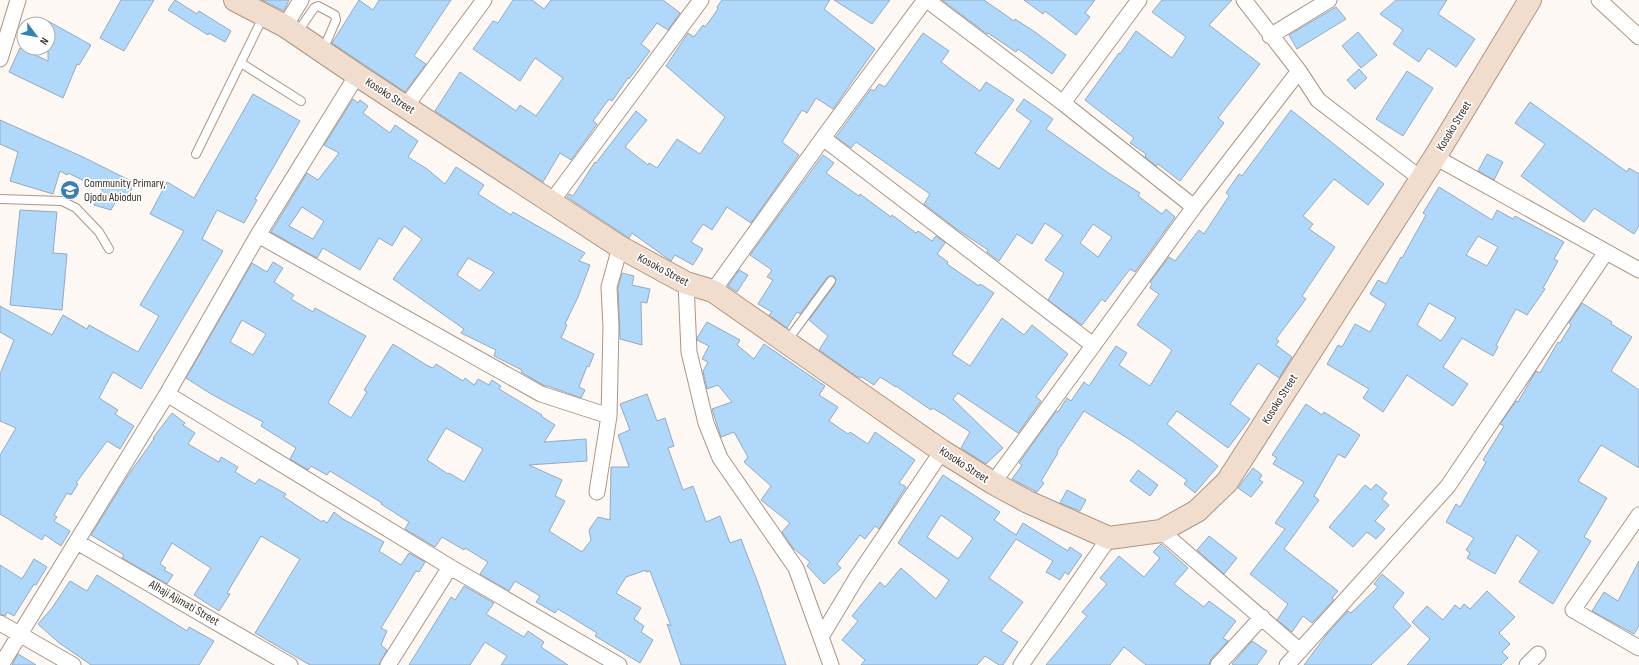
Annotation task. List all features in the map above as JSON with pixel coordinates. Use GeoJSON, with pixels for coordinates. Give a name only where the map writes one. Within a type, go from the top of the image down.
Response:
{"type":"FeatureCollection","features":[{"type":"Feature","properties":{"kind":"street"},"geometry":{"type":"LineString","coordinates":[[0,59],[18,0]]}},
{"type":"Feature","properties":{"kind":"street","name":"Kosoko Street"},"geometry":{"type":"LineString","coordinates":[[235,0],[291,29],[620,247],[686,283],[713,291],[942,451],[993,483],[1028,502],[1109,538],[1161,531],[1197,511],[1227,482],[1434,156],[1530,0]]}},
{"type":"Feature","properties":{"kind":"street"},"geometry":{"type":"LineString","coordinates":[[291,29],[301,0]]}},
{"type":"Feature","properties":{"kind":"street"},"geometry":{"type":"LineString","coordinates":[[406,106],[484,0]]}},
{"type":"Feature","properties":{"kind":"street"},"geometry":{"type":"LineString","coordinates":[[552,201],[701,0]]}},
{"type":"Feature","properties":{"kind":"street"},"geometry":{"type":"LineString","coordinates":[[713,291],[822,138],[926,0],[1063,103],[1194,207]]}},
{"type":"Feature","properties":{"kind":"street"},"geometry":{"type":"LineString","coordinates":[[1063,103],[1139,0]]}},
{"type":"Feature","properties":{"kind":"street"},"geometry":{"type":"LineString","coordinates":[[1244,0],[1270,36],[1299,71],[1318,100],[1420,178]]}},
{"type":"Feature","properties":{"kind":"street"},"geometry":{"type":"LineString","coordinates":[[1270,36],[1329,0]]}},
{"type":"Feature","properties":{"kind":"street"},"geometry":{"type":"LineString","coordinates":[[1599,0],[1639,37]]}},
{"type":"Feature","properties":{"kind":"street"},"geometry":{"type":"LineString","coordinates":[[993,483],[1194,207],[1299,71]]}},
{"type":"Feature","properties":{"kind":"street"},"geometry":{"type":"LineString","coordinates":[[1,665],[167,394],[258,235],[357,74]]}},
{"type":"Feature","properties":{"kind":"street"},"geometry":{"type":"LineString","coordinates":[[822,138],[1093,345]]}},
{"type":"Feature","properties":{"kind":"street"},"geometry":{"type":"LineString","coordinates":[[1434,156],[1639,270]]}},
{"type":"Feature","properties":{"kind":"street"},"geometry":{"type":"LineString","coordinates":[[258,235],[541,394],[610,416]]}},
{"type":"Feature","properties":{"kind":"street"},"geometry":{"type":"LineString","coordinates":[[597,492],[610,416],[611,327],[609,287],[620,247]]}},
{"type":"Feature","properties":{"kind":"street"},"geometry":{"type":"LineString","coordinates":[[1287,665],[1448,486],[1606,252]]}},
{"type":"Feature","properties":{"kind":"street"},"geometry":{"type":"LineString","coordinates":[[686,283],[689,352],[706,423],[720,458],[796,568],[831,665]]}},
{"type":"Feature","properties":{"kind":"street"},"geometry":{"type":"LineString","coordinates":[[167,394],[450,567],[619,665]]}},
{"type":"Feature","properties":{"kind":"street"},"geometry":{"type":"LineString","coordinates":[[821,637],[857,577],[942,451]]}},
{"type":"Feature","properties":{"kind":"street"},"geometry":{"type":"LineString","coordinates":[[1639,515],[1574,610],[1639,648]]}},
{"type":"Feature","properties":{"kind":"street"},"geometry":{"type":"LineString","coordinates":[[1161,531],[1300,651]]}},
{"type":"Feature","properties":{"kind":"street"},"geometry":{"type":"LineString","coordinates":[[1021,665],[1109,538]]}},
{"type":"Feature","properties":{"kind":"street","name":"Alhaji Ajimati Street"},"geometry":{"type":"LineString","coordinates":[[77,542],[290,665]]}},
{"type":"Feature","properties":{"kind":"street"},"geometry":{"type":"LineString","coordinates":[[388,665],[450,567]]}},
{"type":"Feature","properties":{"kind":"street"},"geometry":{"type":"LineString","coordinates":[[1218,665],[1262,617]]}},
{"type":"Feature","properties":{"kind":"street"},"geometry":{"type":"LineString","coordinates":[[0,623],[73,665]]}},
{"type":"Feature","properties":{"kind":"lane"},"geometry":{"type":"LineString","coordinates":[[291,29],[318,6],[335,15],[336,20],[323,51]]}},
{"type":"Feature","properties":{"kind":"lane"},"geometry":{"type":"LineString","coordinates":[[196,154],[264,16]]}},
{"type":"Feature","properties":{"kind":"lane"},"geometry":{"type":"LineString","coordinates":[[241,64],[301,101]]}},
{"type":"Feature","properties":{"kind":"lane"},"geometry":{"type":"LineString","coordinates":[[0,199],[62,201],[76,208],[99,232],[109,249]]}},
{"type":"Feature","properties":{"kind":"lane"},"geometry":{"type":"LineString","coordinates":[[787,342],[830,281]]}},
{"type":"Feature","properties":{"kind":"building"},"geometry":{"type":"Polygon","coordinates":[[[121,0],[154,0],[124,51],[100,38],[121,0]]]}},
{"type":"Feature","properties":{"kind":"building"},"geometry":{"type":"Polygon","coordinates":[[[175,0],[197,14],[199,11],[231,31],[225,42],[209,33],[208,35],[168,10],[175,0]]]}},
{"type":"Feature","properties":{"kind":"building"},"geometry":{"type":"Polygon","coordinates":[[[262,0],[289,0],[284,11],[262,0]]]}},
{"type":"Feature","properties":{"kind":"building"},"geometry":{"type":"Polygon","coordinates":[[[359,0],[373,10],[379,0],[451,0],[414,56],[426,64],[405,92],[332,43],[359,0]]]}},
{"type":"Feature","properties":{"kind":"building"},"geometry":{"type":"Polygon","coordinates":[[[513,0],[532,0],[544,9],[551,0],[663,0],[680,13],[668,30],[657,23],[641,44],[650,51],[612,101],[609,99],[593,121],[597,124],[571,160],[560,153],[543,182],[435,111],[460,72],[516,111],[520,105],[536,116],[563,78],[535,58],[520,81],[473,49],[493,21],[498,23],[513,0]]]}},
{"type":"Feature","properties":{"kind":"building"},"geometry":{"type":"Polygon","coordinates":[[[722,0],[830,0],[824,9],[875,49],[833,109],[816,98],[807,113],[802,110],[782,142],[799,155],[751,223],[727,207],[712,230],[703,224],[691,242],[703,249],[693,265],[675,255],[671,261],[632,233],[629,238],[567,197],[569,194],[573,196],[595,162],[596,163],[636,111],[647,120],[625,147],[648,165],[649,163],[657,168],[677,139],[700,154],[725,117],[666,66],[688,33],[694,37],[703,25],[705,27],[718,9],[717,7],[722,0]]]}},
{"type":"Feature","properties":{"kind":"building"},"geometry":{"type":"Polygon","coordinates":[[[834,0],[890,0],[872,24],[834,0]]]}},
{"type":"Feature","properties":{"kind":"building"},"geometry":{"type":"Polygon","coordinates":[[[942,0],[984,0],[1014,21],[1015,19],[1035,32],[1066,55],[1052,74],[1018,49],[1016,52],[988,33],[987,34],[942,0]]]}},
{"type":"Feature","properties":{"kind":"building"},"geometry":{"type":"Polygon","coordinates":[[[1024,0],[1095,0],[1085,13],[1090,17],[1076,35],[1045,11],[1043,14],[1024,0]]]}},
{"type":"Feature","properties":{"kind":"building"},"geometry":{"type":"Polygon","coordinates":[[[1162,0],[1232,0],[1209,25],[1260,64],[1218,118],[1224,123],[1180,181],[1158,164],[1156,166],[1145,157],[1146,154],[1130,143],[1134,138],[1085,100],[1136,31],[1172,58],[1186,37],[1152,12],[1162,0]]]}},
{"type":"Feature","properties":{"kind":"building"},"geometry":{"type":"Polygon","coordinates":[[[1396,0],[1447,0],[1438,14],[1475,39],[1456,67],[1428,48],[1419,62],[1393,44],[1403,30],[1380,14],[1396,0]]]}},
{"type":"Feature","properties":{"kind":"building"},"geometry":{"type":"Polygon","coordinates":[[[1336,7],[1346,19],[1297,49],[1289,35],[1336,7]]]}},
{"type":"Feature","properties":{"kind":"building"},"geometry":{"type":"Polygon","coordinates":[[[56,25],[91,45],[79,65],[77,64],[63,98],[9,72],[16,56],[37,56],[48,61],[48,56],[56,56],[56,25]]]}},
{"type":"Feature","properties":{"kind":"building"},"geometry":{"type":"Polygon","coordinates":[[[1358,32],[1377,55],[1361,68],[1342,46],[1358,32]]]}},
{"type":"Feature","properties":{"kind":"building"},"geometry":{"type":"Polygon","coordinates":[[[923,33],[949,51],[941,62],[962,78],[980,91],[986,82],[1014,100],[975,153],[999,169],[1031,121],[1016,110],[1024,99],[1053,119],[1046,129],[1140,193],[1138,196],[1162,214],[1166,209],[1175,217],[1135,272],[1130,269],[1105,302],[1102,299],[1082,325],[1048,300],[1064,273],[1045,260],[1063,235],[1045,223],[1032,244],[1017,234],[999,261],[987,252],[988,250],[958,230],[924,204],[930,194],[856,142],[851,148],[836,137],[871,89],[874,91],[879,84],[885,87],[923,33]],[[1093,224],[1080,243],[1098,257],[1112,237],[1093,224]]]}},
{"type":"Feature","properties":{"kind":"building"},"geometry":{"type":"Polygon","coordinates":[[[1359,69],[1367,78],[1355,89],[1347,80],[1359,69]]]}},
{"type":"Feature","properties":{"kind":"building"},"geometry":{"type":"Polygon","coordinates":[[[1407,71],[1433,88],[1403,136],[1376,119],[1407,71]]]}},
{"type":"Feature","properties":{"kind":"building"},"geometry":{"type":"Polygon","coordinates":[[[253,94],[300,121],[255,199],[257,200],[244,223],[217,210],[202,239],[223,251],[141,389],[113,372],[99,398],[118,410],[115,414],[134,426],[120,449],[107,441],[76,483],[78,484],[71,495],[67,493],[54,515],[57,517],[54,521],[70,531],[61,546],[45,535],[42,540],[0,514],[0,455],[16,428],[0,421],[0,374],[14,340],[0,332],[0,306],[52,335],[63,315],[87,329],[89,325],[138,352],[159,316],[140,305],[184,231],[150,214],[167,182],[194,198],[253,94]]]}},
{"type":"Feature","properties":{"kind":"building"},"geometry":{"type":"Polygon","coordinates":[[[353,99],[358,103],[360,100],[368,106],[363,113],[390,133],[395,125],[418,141],[408,157],[427,169],[445,184],[456,167],[484,185],[478,194],[511,215],[513,212],[585,253],[579,261],[590,265],[578,297],[565,324],[567,325],[561,338],[594,354],[589,367],[587,366],[579,387],[585,390],[581,398],[545,386],[521,372],[522,370],[494,356],[496,350],[461,333],[464,329],[393,279],[422,239],[404,226],[392,246],[379,238],[360,270],[323,248],[317,258],[271,232],[307,173],[318,180],[339,153],[324,145],[353,99]],[[302,207],[289,226],[313,239],[324,221],[302,207]],[[468,258],[457,275],[480,291],[494,272],[468,258]]]}},
{"type":"Feature","properties":{"kind":"building"},"geometry":{"type":"Polygon","coordinates":[[[1530,102],[1627,172],[1629,168],[1639,174],[1639,226],[1634,234],[1594,208],[1584,222],[1521,176],[1545,144],[1515,123],[1530,102]]]}},
{"type":"Feature","properties":{"kind":"building"},"geometry":{"type":"Polygon","coordinates":[[[1291,110],[1384,184],[1368,205],[1334,179],[1303,216],[1313,224],[1309,229],[1335,247],[1302,296],[1306,299],[1276,339],[1279,341],[1276,345],[1292,357],[1279,378],[1258,363],[1230,404],[1250,419],[1228,448],[1177,411],[1167,424],[1218,466],[1195,493],[1184,484],[1187,480],[1132,441],[1084,411],[1057,452],[1058,453],[1041,481],[1044,483],[1037,492],[1012,479],[1022,465],[1019,463],[1056,411],[1058,412],[1067,398],[1071,401],[1084,382],[1089,386],[1116,346],[1127,353],[1119,365],[1150,386],[1172,350],[1137,325],[1159,294],[1150,288],[1152,284],[1150,282],[1169,257],[1175,261],[1199,230],[1204,234],[1229,196],[1226,193],[1239,174],[1242,176],[1291,110]]]}},
{"type":"Feature","properties":{"kind":"building"},"geometry":{"type":"Polygon","coordinates":[[[0,120],[83,157],[135,183],[125,201],[118,197],[111,210],[94,205],[103,190],[68,173],[67,175],[60,171],[53,194],[10,181],[18,152],[0,144],[0,120]]]}},
{"type":"Feature","properties":{"kind":"building"},"geometry":{"type":"Polygon","coordinates":[[[1487,154],[1503,162],[1494,180],[1478,171],[1487,154]]]}},
{"type":"Feature","properties":{"kind":"building"},"geometry":{"type":"Polygon","coordinates":[[[823,155],[834,163],[826,173],[859,196],[860,194],[891,217],[892,215],[916,233],[918,231],[932,241],[936,236],[945,243],[937,254],[948,262],[947,264],[979,286],[980,284],[994,293],[952,354],[970,366],[1002,318],[1024,335],[1032,325],[1068,354],[1036,397],[1041,401],[1018,433],[958,393],[953,399],[1003,448],[986,464],[961,448],[970,432],[941,413],[932,408],[931,410],[880,377],[874,385],[862,377],[856,376],[819,350],[828,336],[809,320],[835,284],[836,279],[834,276],[829,276],[827,278],[800,314],[797,312],[787,328],[769,315],[772,312],[758,304],[773,280],[767,277],[772,270],[750,255],[823,155]]]}},
{"type":"Feature","properties":{"kind":"building"},"geometry":{"type":"Polygon","coordinates":[[[1439,187],[1492,220],[1497,210],[1513,219],[1515,216],[1564,242],[1554,259],[1558,261],[1543,288],[1545,289],[1527,315],[1516,309],[1496,345],[1498,347],[1493,356],[1462,338],[1443,367],[1468,384],[1453,406],[1407,375],[1383,412],[1363,398],[1369,389],[1327,364],[1338,345],[1342,347],[1355,324],[1370,332],[1386,304],[1370,294],[1378,280],[1386,284],[1426,215],[1423,213],[1439,187]],[[1478,236],[1466,255],[1487,266],[1498,247],[1478,236]],[[1429,303],[1417,325],[1441,341],[1456,318],[1429,303]]]}},
{"type":"Feature","properties":{"kind":"building"},"geometry":{"type":"Polygon","coordinates":[[[20,210],[57,212],[53,253],[67,254],[62,310],[10,305],[20,210]]]}},
{"type":"Feature","properties":{"kind":"building"},"geometry":{"type":"Polygon","coordinates":[[[273,262],[283,268],[274,282],[294,295],[291,299],[313,312],[315,308],[366,336],[328,403],[351,418],[367,392],[364,390],[393,344],[428,366],[433,368],[436,364],[463,381],[465,378],[474,385],[478,379],[489,385],[492,380],[501,386],[499,389],[542,415],[541,416],[555,425],[544,442],[586,439],[587,461],[529,465],[562,480],[555,496],[565,501],[549,531],[582,552],[591,540],[589,530],[598,517],[610,520],[611,467],[629,467],[618,435],[630,430],[620,404],[647,394],[657,421],[665,418],[674,446],[668,448],[683,490],[693,486],[706,522],[720,516],[730,543],[741,539],[758,583],[786,665],[681,665],[667,624],[671,626],[650,571],[646,572],[646,570],[626,577],[616,593],[641,608],[634,619],[644,626],[641,632],[653,640],[640,663],[595,636],[597,633],[558,609],[555,613],[536,602],[540,596],[515,581],[509,591],[480,574],[488,562],[465,548],[464,550],[442,537],[435,547],[405,529],[409,522],[381,504],[382,503],[330,471],[327,475],[311,466],[308,470],[290,459],[296,448],[261,426],[263,422],[211,394],[186,378],[252,263],[267,272],[273,262]],[[242,320],[230,342],[253,355],[266,334],[242,320]],[[446,428],[427,460],[448,474],[449,473],[464,482],[483,449],[446,428]]]}},
{"type":"Feature","properties":{"kind":"building"},"geometry":{"type":"Polygon","coordinates":[[[739,270],[748,275],[737,292],[728,286],[739,270]]]}},
{"type":"Feature","properties":{"kind":"building"},"geometry":{"type":"Polygon","coordinates":[[[622,273],[634,276],[632,285],[650,289],[647,303],[641,302],[642,345],[620,339],[618,288],[622,273]]]}},
{"type":"Feature","properties":{"kind":"building"},"geometry":{"type":"Polygon","coordinates":[[[1582,303],[1632,337],[1611,371],[1639,390],[1639,468],[1601,445],[1578,481],[1607,498],[1584,537],[1591,541],[1553,604],[1519,582],[1539,551],[1517,535],[1495,574],[1467,558],[1470,553],[1466,550],[1474,538],[1446,522],[1456,504],[1460,507],[1486,462],[1483,460],[1504,426],[1500,424],[1516,401],[1518,402],[1536,371],[1540,373],[1558,342],[1560,343],[1571,325],[1569,323],[1582,303]]]}},
{"type":"Feature","properties":{"kind":"building"},"geometry":{"type":"Polygon","coordinates":[[[707,322],[740,340],[737,345],[754,359],[764,344],[825,386],[819,395],[838,407],[829,421],[848,434],[850,432],[868,444],[875,432],[915,460],[899,483],[906,487],[879,529],[875,526],[865,539],[860,535],[837,564],[841,568],[824,584],[807,566],[810,562],[793,548],[782,532],[790,523],[761,500],[771,486],[744,462],[748,457],[734,432],[721,437],[712,409],[732,402],[718,385],[707,389],[703,371],[708,362],[702,359],[709,346],[697,340],[697,338],[707,322]]]}},
{"type":"Feature","properties":{"kind":"building"},"geometry":{"type":"Polygon","coordinates":[[[1306,404],[1322,415],[1324,412],[1360,435],[1345,458],[1338,454],[1314,496],[1319,500],[1284,549],[1338,591],[1332,598],[1334,600],[1312,623],[1303,616],[1292,632],[1277,620],[1288,604],[1250,574],[1285,529],[1275,523],[1304,482],[1273,464],[1277,458],[1272,455],[1306,404]]]}},
{"type":"Feature","properties":{"kind":"building"},"geometry":{"type":"Polygon","coordinates":[[[172,413],[185,423],[183,425],[195,433],[188,444],[219,462],[221,457],[238,467],[235,472],[255,484],[259,479],[286,494],[284,497],[322,522],[323,520],[327,523],[334,512],[343,519],[384,542],[379,551],[401,565],[409,553],[425,562],[419,572],[416,571],[381,628],[387,631],[381,645],[387,650],[379,665],[310,665],[255,633],[300,559],[261,536],[227,593],[230,594],[219,611],[194,595],[211,568],[172,543],[160,564],[166,568],[164,570],[173,575],[167,584],[122,558],[124,555],[91,535],[129,474],[172,413]]]}},
{"type":"Feature","properties":{"kind":"building"},"geometry":{"type":"Polygon","coordinates":[[[1253,468],[1262,475],[1259,480],[1263,482],[1251,497],[1238,488],[1253,468]]]}},
{"type":"Feature","properties":{"kind":"building"},"geometry":{"type":"Polygon","coordinates":[[[1138,470],[1158,485],[1150,496],[1130,481],[1138,470]]]}},
{"type":"Feature","properties":{"kind":"building"},"geometry":{"type":"Polygon","coordinates":[[[943,475],[1000,512],[994,520],[1016,535],[1023,523],[1068,551],[1070,547],[1082,555],[1068,575],[1065,572],[1060,580],[1046,572],[1053,561],[1016,539],[989,578],[1023,602],[1001,631],[1018,642],[1003,665],[999,665],[985,656],[977,665],[861,665],[865,660],[842,640],[858,621],[852,616],[880,582],[885,587],[901,568],[936,599],[949,580],[898,543],[943,475]],[[941,515],[927,537],[958,559],[973,538],[941,515]]]}},
{"type":"Feature","properties":{"kind":"building"},"geometry":{"type":"Polygon","coordinates":[[[1376,484],[1387,493],[1382,499],[1389,505],[1375,521],[1385,529],[1376,539],[1367,532],[1353,547],[1329,527],[1365,485],[1371,490],[1376,484]]]}},
{"type":"Feature","properties":{"kind":"building"},"geometry":{"type":"Polygon","coordinates":[[[1067,490],[1086,500],[1080,511],[1060,503],[1067,490]]]}},
{"type":"Feature","properties":{"kind":"building"},"geometry":{"type":"Polygon","coordinates":[[[1209,536],[1237,558],[1224,574],[1197,550],[1209,536]]]}},
{"type":"Feature","properties":{"kind":"building"},"geometry":{"type":"Polygon","coordinates":[[[1161,544],[1188,568],[1174,584],[1204,607],[1209,601],[1236,621],[1223,638],[1228,641],[1211,659],[1209,665],[1146,665],[1124,647],[1110,665],[1046,665],[1087,616],[1082,612],[1107,584],[1100,578],[1119,556],[1144,577],[1160,558],[1153,552],[1161,544]]]}},
{"type":"Feature","properties":{"kind":"building"},"geometry":{"type":"Polygon","coordinates":[[[34,559],[47,567],[36,585],[34,584],[14,616],[7,612],[5,616],[0,614],[0,565],[22,579],[34,559]]]}},
{"type":"Feature","properties":{"kind":"building"},"geometry":{"type":"Polygon","coordinates":[[[1639,561],[1639,626],[1634,634],[1592,611],[1604,592],[1618,601],[1639,561]]]}},
{"type":"Feature","properties":{"kind":"building"},"geometry":{"type":"Polygon","coordinates":[[[1382,574],[1404,593],[1393,607],[1411,626],[1371,665],[1304,665],[1327,634],[1348,611],[1351,613],[1378,587],[1374,584],[1382,574]]]}},
{"type":"Feature","properties":{"kind":"building"},"geometry":{"type":"Polygon","coordinates":[[[97,575],[187,631],[189,627],[214,641],[199,665],[91,665],[58,642],[38,624],[52,608],[70,581],[87,591],[97,575]]]}},
{"type":"Feature","properties":{"kind":"building"},"geometry":{"type":"Polygon","coordinates":[[[464,586],[494,603],[486,614],[524,637],[528,631],[544,642],[541,647],[568,665],[501,665],[507,656],[485,642],[470,665],[409,665],[451,597],[455,600],[464,586]]]}},
{"type":"Feature","properties":{"kind":"building"},"geometry":{"type":"Polygon","coordinates":[[[1487,591],[1515,617],[1499,633],[1510,644],[1502,652],[1508,658],[1501,665],[1407,665],[1430,639],[1412,622],[1427,606],[1443,620],[1455,605],[1460,609],[1464,604],[1470,609],[1487,591]]]}},
{"type":"Feature","properties":{"kind":"building"},"geometry":{"type":"Polygon","coordinates":[[[1252,641],[1267,651],[1257,665],[1232,664],[1252,641]]]}},
{"type":"Feature","properties":{"kind":"building"},"geometry":{"type":"Polygon","coordinates":[[[18,654],[36,665],[12,665],[18,654]]]}},
{"type":"Feature","properties":{"kind":"place","name":"Community Primary, Ojodu Abiodun"},"geometry":{"type":"Point","coordinates":[70,190]}}]}
